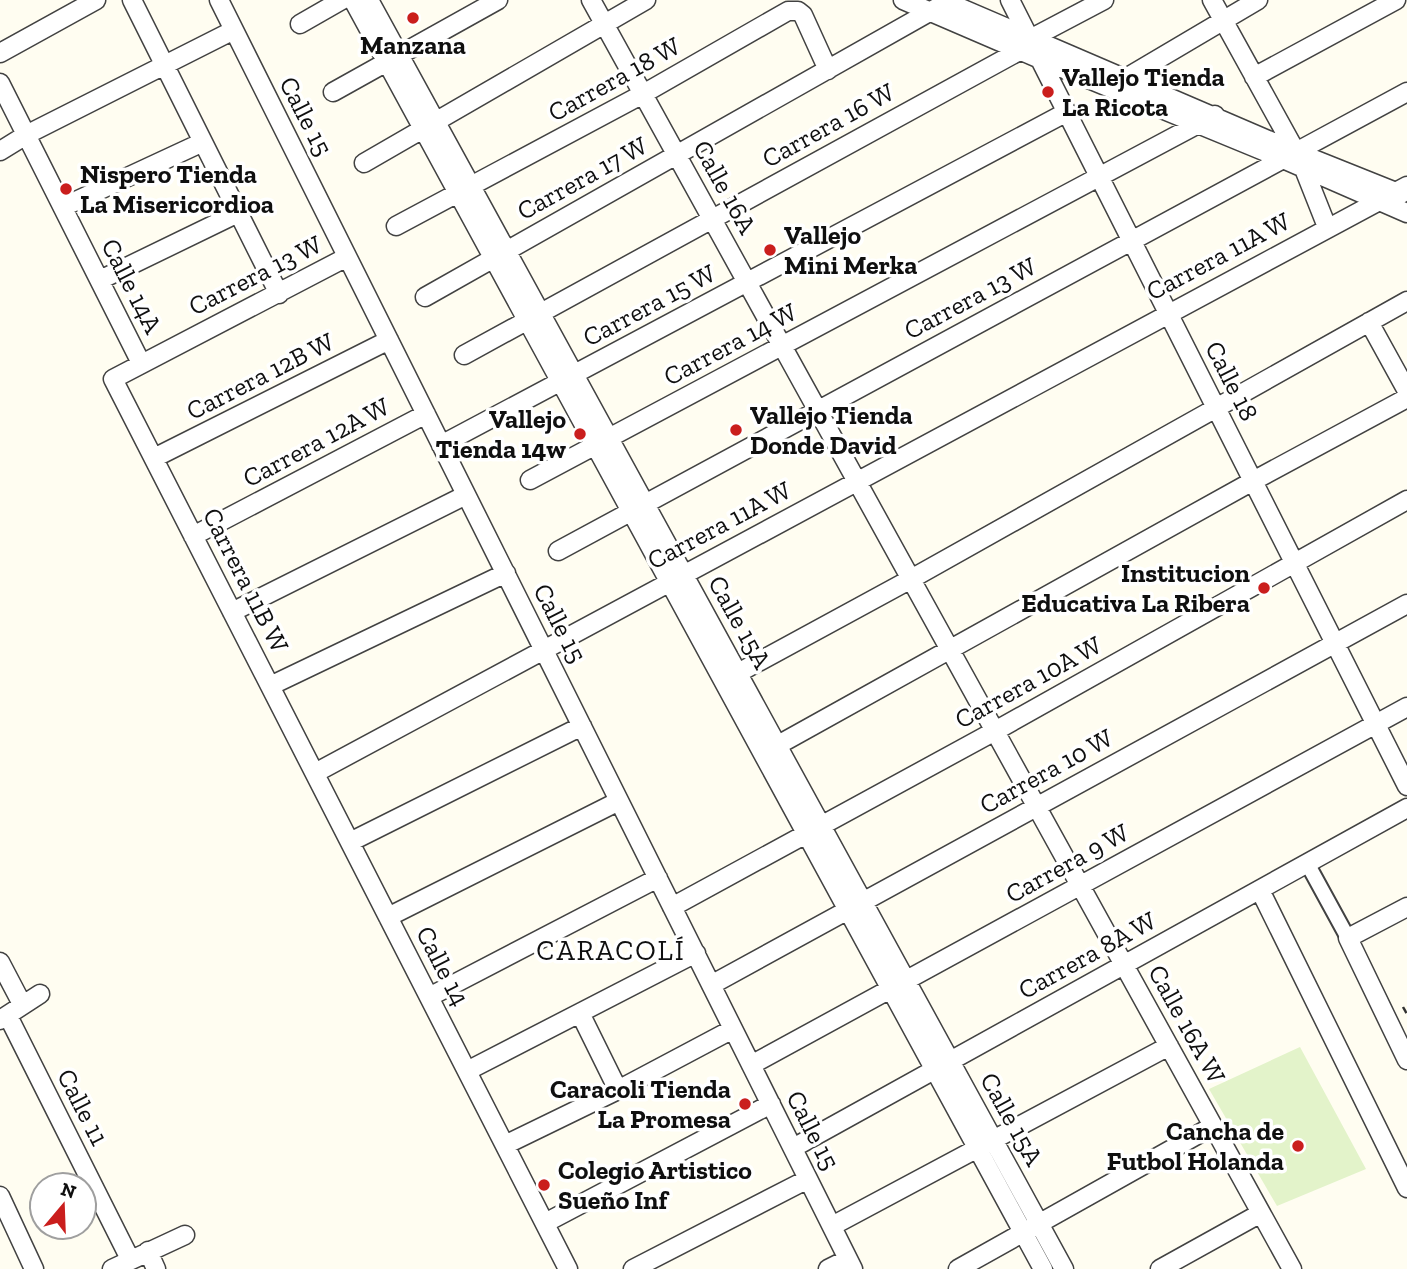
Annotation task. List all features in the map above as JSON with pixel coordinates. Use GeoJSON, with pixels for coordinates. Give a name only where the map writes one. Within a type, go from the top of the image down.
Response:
{"type":"FeatureCollection","features":[{"type":"Feature","properties":{"kind":"street"},"geometry":{"type":"LineString","coordinates":[[0,53],[96,0]]}},
{"type":"Feature","properties":{"kind":"street"},"geometry":{"type":"LineString","coordinates":[[132,0],[279,294]]}},
{"type":"Feature","properties":{"kind":"street","name":"Calle 15"},"geometry":{"type":"LineString","coordinates":[[219,0],[851,1264]]}},
{"type":"Feature","properties":{"kind":"street"},"geometry":{"type":"LineString","coordinates":[[300,24],[342,0]]}},
{"type":"Feature","properties":{"kind":"street","name":"Calle 15A"},"geometry":{"type":"LineString","coordinates":[[353,0],[393,58]]}},
{"type":"Feature","properties":{"kind":"street","name":"Calle 15A"},"geometry":{"type":"LineString","coordinates":[[369,0],[393,58],[898,985],[1031,1227],[1063,1269]]}},
{"type":"Feature","properties":{"kind":"street"},"geometry":{"type":"LineString","coordinates":[[333,92],[498,0]]}},
{"type":"Feature","properties":{"kind":"street","name":"Calle 16A"},"geometry":{"type":"LineString","coordinates":[[591,0],[995,731]]}},
{"type":"Feature","properties":{"kind":"street"},"geometry":{"type":"LineString","coordinates":[[364,163],[646,0]]}},
{"type":"Feature","properties":{"kind":"street"},"geometry":{"type":"LineString","coordinates":[[903,0],[940,5],[1120,84],[1197,124],[1403,192]]}},
{"type":"Feature","properties":{"kind":"street"},"geometry":{"type":"LineString","coordinates":[[1010,0],[1026,45],[1040,60],[1215,115],[1290,155],[1304,169],[1407,213]]}},
{"type":"Feature","properties":{"kind":"street","name":"Carrera 16 W"},"geometry":{"type":"LineString","coordinates":[[464,355],[1104,0]]}},
{"type":"Feature","properties":{"kind":"street"},"geometry":{"type":"LineString","coordinates":[[1212,0],[1254,77],[1290,155]]}},
{"type":"Feature","properties":{"kind":"street"},"geometry":{"type":"LineString","coordinates":[[1120,84],[1258,0]]}},
{"type":"Feature","properties":{"kind":"street"},"geometry":{"type":"LineString","coordinates":[[1254,77],[1396,0]]}},
{"type":"Feature","properties":{"kind":"street","name":"Carrera 17 W"},"geometry":{"type":"LineString","coordinates":[[425,297],[940,5]]}},
{"type":"Feature","properties":{"kind":"street","name":"Carrera 18 W"},"geometry":{"type":"LineString","coordinates":[[396,226],[643,94],[788,10],[798,10],[803,15],[828,70]]}},
{"type":"Feature","properties":{"kind":"street"},"geometry":{"type":"LineString","coordinates":[[0,151],[26,135],[234,30]]}},
{"type":"Feature","properties":{"kind":"street","name":"Calle 18"},"geometry":{"type":"LineString","coordinates":[[1040,60],[1407,786]]}},
{"type":"Feature","properties":{"kind":"street","name":"Calle 14A"},"geometry":{"type":"LineString","coordinates":[[0,83],[141,363]]}},
{"type":"Feature","properties":{"kind":"street","name":"Carrera 13 W"},"geometry":{"type":"LineString","coordinates":[[558,551],[1407,92]]}},
{"type":"Feature","properties":{"kind":"street","name":"Carrera 15 W"},"geometry":{"type":"LineString","coordinates":[[441,445],[1066,112]]}},
{"type":"Feature","properties":{"kind":"street","name":"Carrera 14 W"},"geometry":{"type":"LineString","coordinates":[[530,480],[1215,115]]}},
{"type":"Feature","properties":{"kind":"street"},"geometry":{"type":"LineString","coordinates":[[63,207],[202,142]]}},
{"type":"Feature","properties":{"kind":"street"},"geometry":{"type":"LineString","coordinates":[[1304,169],[1327,227]]}},
{"type":"Feature","properties":{"kind":"street","name":"Carrera 11A W"},"geometry":{"type":"LineString","coordinates":[[314,773],[1327,227],[1403,192]]}},
{"type":"Feature","properties":{"kind":"street"},"geometry":{"type":"LineString","coordinates":[[100,281],[238,213]]}},
{"type":"Feature","properties":{"kind":"street","name":"Carrera 13 W"},"geometry":{"type":"LineString","coordinates":[[113,379],[347,257]]}},
{"type":"Feature","properties":{"kind":"street"},"geometry":{"type":"LineString","coordinates":[[738,673],[1407,301]]}},
{"type":"Feature","properties":{"kind":"street"},"geometry":{"type":"LineString","coordinates":[[1369,322],[1407,391]]}},
{"type":"Feature","properties":{"kind":"street","name":"Carrera 12B W"},"geometry":{"type":"LineString","coordinates":[[154,458],[389,340]]}},
{"type":"Feature","properties":{"kind":"street","name":"Carrera 11B W"},"geometry":{"type":"LineString","coordinates":[[113,379],[270,686],[506,573]]}},
{"type":"Feature","properties":{"kind":"street"},"geometry":{"type":"LineString","coordinates":[[770,749],[1407,398]]}},
{"type":"Feature","properties":{"kind":"street","name":"Carrera 12A W"},"geometry":{"type":"LineString","coordinates":[[193,536],[426,414]]}},
{"type":"Feature","properties":{"kind":"street"},"geometry":{"type":"LineString","coordinates":[[232,612],[466,495]]}},
{"type":"Feature","properties":{"kind":"street","name":"Carrera 10A W"},"geometry":{"type":"LineString","coordinates":[[672,907],[995,731],[1407,500]]}},
{"type":"Feature","properties":{"kind":"street","name":"Carrera 10 W"},"geometry":{"type":"LineString","coordinates":[[711,985],[1407,604]]}},
{"type":"Feature","properties":{"kind":"street","name":"Calle 15A"},"geometry":{"type":"LineString","coordinates":[[722,661],[738,673],[770,749]]}},
{"type":"Feature","properties":{"kind":"street","name":"Calle 14"},"geometry":{"type":"LineString","coordinates":[[270,686],[568,1269]]}},
{"type":"Feature","properties":{"kind":"street","name":"Carrera 9 W"},"geometry":{"type":"LineString","coordinates":[[751,1065],[1407,707]]}},
{"type":"Feature","properties":{"kind":"street"},"geometry":{"type":"LineString","coordinates":[[350,842],[582,726]]}},
{"type":"Feature","properties":{"kind":"street","name":"Calle 16A W"},"geometry":{"type":"LineString","coordinates":[[995,731],[1292,1269]]}},
{"type":"Feature","properties":{"kind":"street"},"geometry":{"type":"LineString","coordinates":[[388,917],[620,801]]}},
{"type":"Feature","properties":{"kind":"street","name":"Carrera 8A W"},"geometry":{"type":"LineString","coordinates":[[793,1148],[1407,808]]}},
{"type":"Feature","properties":{"kind":"street"},"geometry":{"type":"LineString","coordinates":[[1307,863],[1348,938],[1407,1060]]}},
{"type":"Feature","properties":{"kind":"street"},"geometry":{"type":"LineString","coordinates":[[429,997],[658,878]]}},
{"type":"Feature","properties":{"kind":"street"},"geometry":{"type":"LineString","coordinates":[[1260,890],[1407,1188]]}},
{"type":"Feature","properties":{"kind":"street"},"geometry":{"type":"LineString","coordinates":[[1348,938],[1407,907]]}},
{"type":"Feature","properties":{"kind":"street"},"geometry":{"type":"LineString","coordinates":[[467,1071],[695,953]]}},
{"type":"Feature","properties":{"kind":"street"},"geometry":{"type":"LineString","coordinates":[[0,962],[22,1004]]}},
{"type":"Feature","properties":{"kind":"street"},"geometry":{"type":"LineString","coordinates":[[4,1018],[40,994]]}},
{"type":"Feature","properties":{"kind":"street"},"geometry":{"type":"LineString","coordinates":[[580,1013],[618,1090]]}},
{"type":"Feature","properties":{"kind":"street","name":"Calle 11"},"geometry":{"type":"LineString","coordinates":[[4,1018],[130,1259]]}},
{"type":"Feature","properties":{"kind":"street"},"geometry":{"type":"LineString","coordinates":[[505,1145],[618,1090],[733,1029]]}},
{"type":"Feature","properties":{"kind":"street"},"geometry":{"type":"LineString","coordinates":[[832,1226],[1169,1046]]}},
{"type":"Feature","properties":{"kind":"street"},"geometry":{"type":"LineString","coordinates":[[545,1223],[771,1104]]}},
{"type":"Feature","properties":{"kind":"street"},"geometry":{"type":"LineString","coordinates":[[958,1269],[1213,1126]]}},
{"type":"Feature","properties":{"kind":"street"},"geometry":{"type":"LineString","coordinates":[[633,1269],[808,1179]]}},
{"type":"Feature","properties":{"kind":"street"},"geometry":{"type":"LineString","coordinates":[[0,1196],[34,1269]]}},
{"type":"Feature","properties":{"kind":"street"},"geometry":{"type":"LineString","coordinates":[[1160,1269],[1261,1213]]}},
{"type":"Feature","properties":{"kind":"street","name":"Calle 15A"},"geometry":{"type":"LineString","coordinates":[[1031,1227],[1043,1269]]}},
{"type":"Feature","properties":{"kind":"street"},"geometry":{"type":"LineString","coordinates":[[112,1269],[185,1235]]}},
{"type":"Feature","properties":{"kind":"street"},"geometry":{"type":"LineString","coordinates":[[148,1251],[156,1269]]}},
{"type":"Feature","properties":{"kind":"street"},"geometry":{"type":"LineString","coordinates":[[828,1269],[851,1264]]}},
{"type":"Feature","properties":{"kind":"path"},"geometry":{"type":"LineString","coordinates":[[1403,1007],[1407,1014]]}},
{"type":"Feature","properties":{"kind":"green space","name":"Cancha de Futbol Holanda"},"geometry":{"type":"Polygon","coordinates":[[[1300,1047],[1366,1169],[1277,1206],[1209,1089],[1300,1047]]]}},
{"type":"Feature","properties":{"kind":"place","name":"Manzana"},"geometry":{"type":"Point","coordinates":[413,18]}},
{"type":"Feature","properties":{"kind":"place","name":"Vallejo Tienda La Ricota"},"geometry":{"type":"Point","coordinates":[1048,92]}},
{"type":"Feature","properties":{"kind":"place","name":"Nispero Tienda La Misericordioa"},"geometry":{"type":"Point","coordinates":[66,189]}},
{"type":"Feature","properties":{"kind":"place","name":"Vallejo Mini Merka"},"geometry":{"type":"Point","coordinates":[770,250]}},
{"type":"Feature","properties":{"kind":"place","name":"Vallejo Tienda Donde David"},"geometry":{"type":"Point","coordinates":[736,430]}},
{"type":"Feature","properties":{"kind":"place","name":"Vallejo Tienda 14w"},"geometry":{"type":"Point","coordinates":[580,434]}},
{"type":"Feature","properties":{"kind":"place","name":"Institucion Educativa La Ribera"},"geometry":{"type":"Point","coordinates":[1264,588]}},
{"type":"Feature","properties":{"kind":"place","name":"Caracoli Tienda La Promesa"},"geometry":{"type":"Point","coordinates":[745,1104]}},
{"type":"Feature","properties":{"kind":"place","name":"Cancha de Futbol Holanda"},"geometry":{"type":"Point","coordinates":[1298,1146]}},
{"type":"Feature","properties":{"kind":"place","name":"Colegio Artistico Sueño Inf"},"geometry":{"type":"Point","coordinates":[544,1185]}},
{"type":"Feature","properties":{"kind":"district","name":"CARACOLÍ"},"geometry":{"type":"Point","coordinates":[611,950]}}]}
